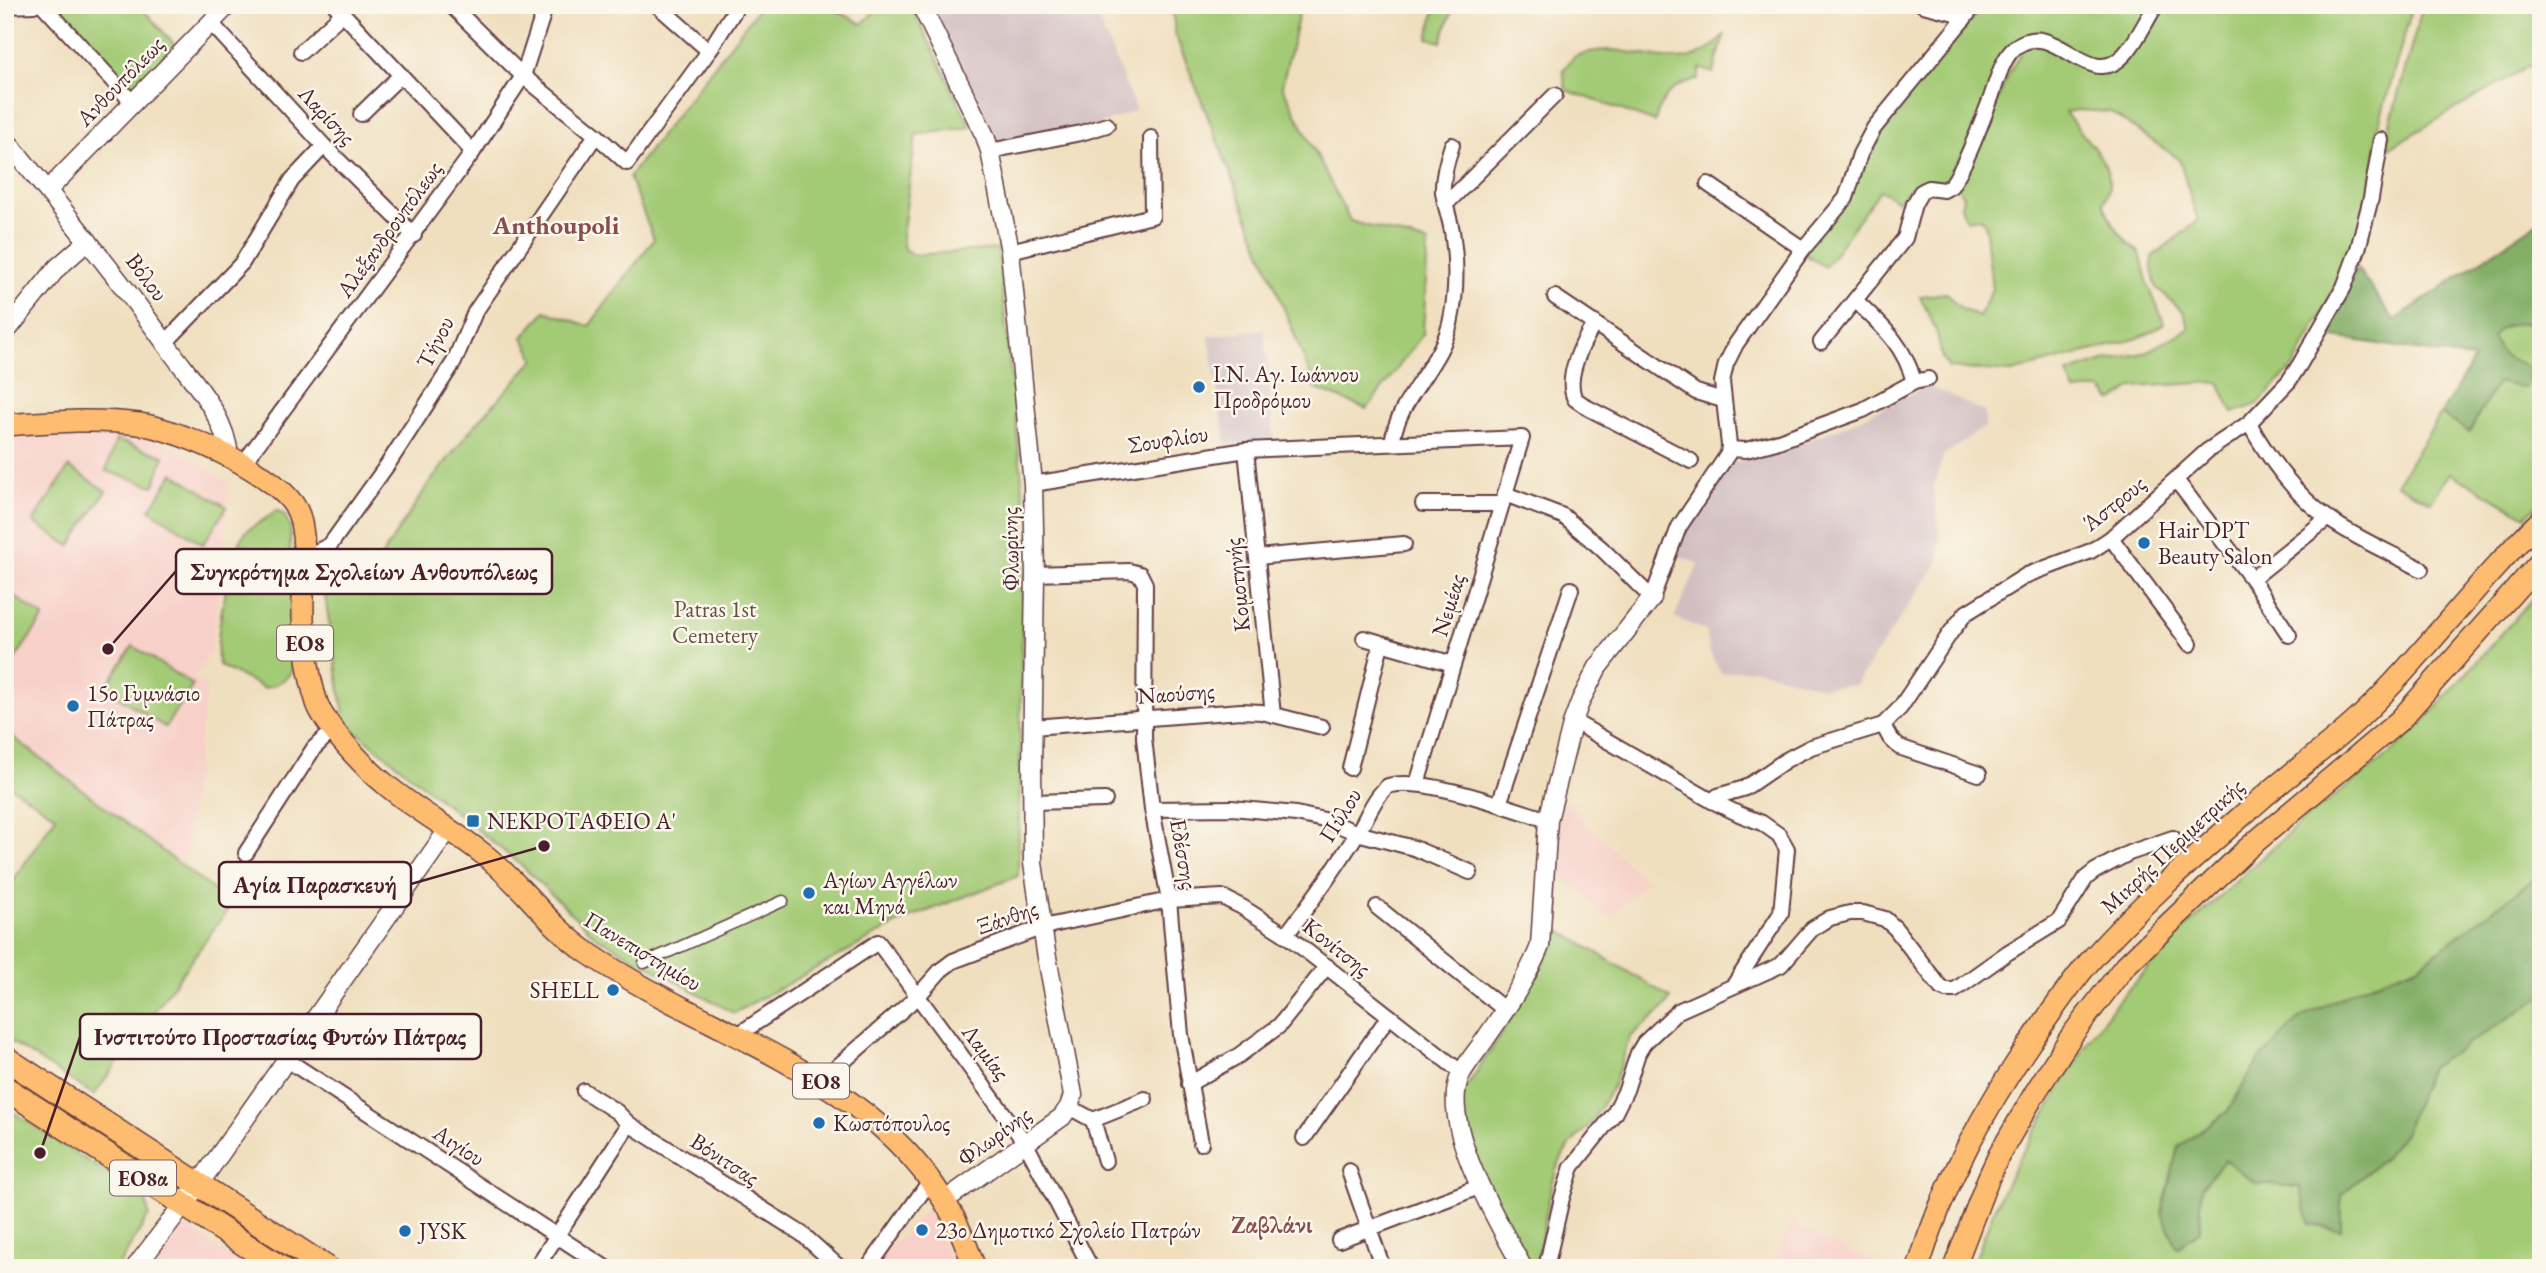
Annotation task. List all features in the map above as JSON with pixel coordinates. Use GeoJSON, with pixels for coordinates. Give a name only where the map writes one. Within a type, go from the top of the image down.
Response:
{"type":"FeatureCollection","features":[{"type":"Feature","properties":{"kind":"highway","name":"ΕΟ8α"},"geometry":{"type":"LineString","coordinates":[[5,1058],[327,1268]]}},
{"type":"Feature","properties":{"kind":"highway","name":"ΕΟ8α"},"geometry":{"type":"LineString","coordinates":[[5,1088],[281,1268]]}},
{"type":"Feature","properties":{"kind":"main road","name":"Πανεπιστημίου"},"geometry":{"type":"LineString","coordinates":[[5,425],[92,421],[140,424],[167,431],[236,461],[277,486],[292,500],[302,527],[302,630],[317,705],[333,730],[383,783],[487,857],[542,914],[587,952],[736,1037],[821,1081],[871,1117],[901,1146],[944,1201],[954,1217],[975,1268]]}},
{"type":"Feature","properties":{"kind":"main road","name":"Μικρής Περιμετρικής"},"geometry":{"type":"LineString","coordinates":[[1918,1268],[1947,1184],[1963,1152],[2019,1058],[2091,960],[2185,867],[2374,703],[2513,547],[2541,520]]}},
{"type":"Feature","properties":{"kind":"main road"},"geometry":{"type":"LineString","coordinates":[[1955,1268],[1978,1202],[1999,1155],[2041,1084],[2111,983],[2152,938],[2247,849],[2399,720],[2541,562]]}},
{"type":"Feature","properties":{"kind":"street"},"geometry":{"type":"LineString","coordinates":[[5,6],[34,5]]}},
{"type":"Feature","properties":{"kind":"street"},"geometry":{"type":"LineString","coordinates":[[43,5],[133,103]]}},
{"type":"Feature","properties":{"kind":"street","name":"Ανθουπόλεως"},"geometry":{"type":"LineString","coordinates":[[48,190],[228,5]]}},
{"type":"Feature","properties":{"kind":"street"},"geometry":{"type":"LineString","coordinates":[[451,5],[523,76],[627,163],[709,51],[738,5]]}},
{"type":"Feature","properties":{"kind":"street","name":"Αλεξανδρουπόλεως"},"geometry":{"type":"LineString","coordinates":[[236,461],[414,235],[473,152],[523,76],[546,5]]}},
{"type":"Feature","properties":{"kind":"street"},"geometry":{"type":"LineString","coordinates":[[657,5],[709,51]]}},
{"type":"Feature","properties":{"kind":"street","name":"Φλωρίνης"},"geometry":{"type":"LineString","coordinates":[[921,5],[985,136],[1010,251],[1033,484],[1033,863],[1072,1089],[1069,1107],[1062,1117],[944,1201]]}},
{"type":"Feature","properties":{"kind":"street"},"geometry":{"type":"LineString","coordinates":[[1923,5],[1955,13],[1964,19]]}},
{"type":"Feature","properties":{"kind":"street"},"geometry":{"type":"LineString","coordinates":[[1523,1268],[1479,1187],[1455,1105],[1456,1087],[1462,1073],[1505,1010],[1540,946],[1548,820],[1573,721],[1598,667],[1652,598],[1679,527],[1725,460],[1729,449],[1723,400],[1724,373],[1735,344],[1802,249],[1846,198],[1863,147],[1874,128],[1975,5]]}},
{"type":"Feature","properties":{"kind":"street"},"geometry":{"type":"LineString","coordinates":[[1821,342],[1905,238],[1912,209],[1920,193],[1928,188],[1944,190],[1951,186],[1983,118],[2006,60],[2016,47],[2030,40],[2045,41],[2087,64],[2101,67],[2109,65],[2123,56],[2138,38],[2156,5]]}},
{"type":"Feature","properties":{"kind":"street"},"geometry":{"type":"LineString","coordinates":[[301,52],[339,9],[473,152]]}},
{"type":"Feature","properties":{"kind":"street","name":"Λαρίσης"},"geometry":{"type":"LineString","coordinates":[[211,23],[324,146],[414,235]]}},
{"type":"Feature","properties":{"kind":"street"},"geometry":{"type":"LineString","coordinates":[[361,114],[401,75]]}},
{"type":"Feature","properties":{"kind":"street"},"geometry":{"type":"LineString","coordinates":[[1446,204],[1555,95]]}},
{"type":"Feature","properties":{"kind":"street"},"geometry":{"type":"LineString","coordinates":[[990,151],[1081,133],[1107,125]]}},
{"type":"Feature","properties":{"kind":"street","name":"Τήνου"},"geometry":{"type":"LineString","coordinates":[[303,558],[330,545],[366,495],[454,362],[475,312],[596,135]]}},
{"type":"Feature","properties":{"kind":"street"},"geometry":{"type":"LineString","coordinates":[[1010,251],[1152,216],[1151,138]]}},
{"type":"Feature","properties":{"kind":"street","name":"Βόλου"},"geometry":{"type":"LineString","coordinates":[[5,139],[48,190],[165,343],[219,421],[236,461]]}},
{"type":"Feature","properties":{"kind":"street","name":"Άστρους"},"geometry":{"type":"LineString","coordinates":[[1712,801],[1753,783],[1786,760],[1811,747],[1883,724],[1900,708],[1966,613],[2026,575],[2091,551],[2111,538],[2207,451],[2249,423],[2294,372],[2344,287],[2358,249],[2371,198],[2381,140]]}},
{"type":"Feature","properties":{"kind":"street"},"geometry":{"type":"LineString","coordinates":[[1392,443],[1397,419],[1438,355],[1450,324],[1455,264],[1444,182],[1452,145]]}},
{"type":"Feature","properties":{"kind":"street"},"geometry":{"type":"LineString","coordinates":[[165,343],[242,263],[292,180],[324,146]]}},
{"type":"Feature","properties":{"kind":"street"},"geometry":{"type":"LineString","coordinates":[[1709,184],[1802,249]]}},
{"type":"Feature","properties":{"kind":"street"},"geometry":{"type":"LineString","coordinates":[[5,333],[57,268],[88,241]]}},
{"type":"Feature","properties":{"kind":"street"},"geometry":{"type":"LineString","coordinates":[[1555,297],[1696,392],[1723,400]]}},
{"type":"Feature","properties":{"kind":"street"},"geometry":{"type":"LineString","coordinates":[[1729,449],[1746,450],[1808,431],[1879,404],[1921,381],[1899,346],[1855,300]]}},
{"type":"Feature","properties":{"kind":"street"},"geometry":{"type":"LineString","coordinates":[[1595,323],[1575,370],[1571,386],[1575,399],[1583,406],[1691,461]]}},
{"type":"Feature","properties":{"kind":"street"},"geometry":{"type":"LineString","coordinates":[[2249,423],[2285,476],[2328,518],[2421,569]]}},
{"type":"Feature","properties":{"kind":"street","name":"Σουφλίου"},"geometry":{"type":"LineString","coordinates":[[1033,484],[1246,450],[1522,438]]}},
{"type":"Feature","properties":{"kind":"street","name":"Νεμέας"},"geometry":{"type":"LineString","coordinates":[[1417,784],[1522,438]]}},
{"type":"Feature","properties":{"kind":"street","name":"Κομοτηνής"},"geometry":{"type":"LineString","coordinates":[[1246,450],[1273,715]]}},
{"type":"Feature","properties":{"kind":"street"},"geometry":{"type":"LineString","coordinates":[[2176,481],[2252,579],[2289,635]]}},
{"type":"Feature","properties":{"kind":"street"},"geometry":{"type":"LineString","coordinates":[[1423,504],[1504,499],[1563,516],[1606,552],[1652,598]]}},
{"type":"Feature","properties":{"kind":"street"},"geometry":{"type":"LineString","coordinates":[[2252,579],[2328,518]]}},
{"type":"Feature","properties":{"kind":"street"},"geometry":{"type":"LineString","coordinates":[[2111,538],[2190,643]]}},
{"type":"Feature","properties":{"kind":"street"},"geometry":{"type":"LineString","coordinates":[[1257,557],[1404,544]]}},
{"type":"Feature","properties":{"kind":"street","name":"Εδέσσης"},"geometry":{"type":"LineString","coordinates":[[1035,574],[1129,571],[1140,574],[1145,584],[1142,718],[1152,809],[1169,900],[1175,986],[1189,1084],[1201,1143]]}},
{"type":"Feature","properties":{"kind":"street"},"geometry":{"type":"LineString","coordinates":[[1499,804],[1571,589]]}},
{"type":"Feature","properties":{"kind":"street"},"geometry":{"type":"LineString","coordinates":[[1364,638],[1453,664]]}},
{"type":"Feature","properties":{"kind":"street"},"geometry":{"type":"LineString","coordinates":[[1350,768],[1381,645]]}},
{"type":"Feature","properties":{"kind":"street","name":"Ναούσης"},"geometry":{"type":"LineString","coordinates":[[1032,727],[1231,711],[1273,715],[1322,727]]}},
{"type":"Feature","properties":{"kind":"street"},"geometry":{"type":"LineString","coordinates":[[1573,721],[1712,801],[1762,823],[1779,835],[1787,849],[1781,914],[1734,985]]}},
{"type":"Feature","properties":{"kind":"street"},"geometry":{"type":"LineString","coordinates":[[1883,724],[1890,738],[1899,747],[1979,774]]}},
{"type":"Feature","properties":{"kind":"street"},"geometry":{"type":"LineString","coordinates":[[246,853],[314,748],[333,730]]}},
{"type":"Feature","properties":{"kind":"street","name":"Πύλου"},"geometry":{"type":"LineString","coordinates":[[1286,935],[1357,833],[1384,789],[1392,785],[1417,784],[1499,804],[1548,820]]}},
{"type":"Feature","properties":{"kind":"street"},"geometry":{"type":"LineString","coordinates":[[1032,802],[1105,800]]}},
{"type":"Feature","properties":{"kind":"street"},"geometry":{"type":"LineString","coordinates":[[1152,809],[1206,807],[1282,812],[1329,821],[1357,833],[1414,848],[1470,872]]}},
{"type":"Feature","properties":{"kind":"street"},"geometry":{"type":"LineString","coordinates":[[135,1268],[184,1205],[449,830]]}},
{"type":"Feature","properties":{"kind":"street"},"geometry":{"type":"LineString","coordinates":[[1546,1268],[1564,1189],[1572,1167],[1614,1114],[1644,1043],[1686,1006],[1782,965],[1821,922],[1839,915],[1863,913],[1885,919],[1900,934],[1941,988],[1955,990],[2059,921],[2086,878],[2095,871],[2129,853],[2173,838]]}},
{"type":"Feature","properties":{"kind":"street","name":"Κονίτσης"},"geometry":{"type":"LineString","coordinates":[[1169,900],[1222,897],[1242,907],[1286,935],[1462,1073]]}},
{"type":"Feature","properties":{"kind":"street","name":"Ξάνθης"},"geometry":{"type":"LineString","coordinates":[[821,1081],[916,997],[950,962],[1043,927],[1169,900]]}},
{"type":"Feature","properties":{"kind":"street"},"geometry":{"type":"LineString","coordinates":[[644,963],[783,901]]}},
{"type":"Feature","properties":{"kind":"street"},"geometry":{"type":"LineString","coordinates":[[1377,907],[1505,1010]]}},
{"type":"Feature","properties":{"kind":"street","name":"Λαμίας"},"geometry":{"type":"LineString","coordinates":[[736,1037],[878,942],[1026,1144],[1091,1268]]}},
{"type":"Feature","properties":{"kind":"street"},"geometry":{"type":"LineString","coordinates":[[1189,1084],[1238,1056],[1279,1026],[1327,966]]}},
{"type":"Feature","properties":{"kind":"street"},"geometry":{"type":"LineString","coordinates":[[1304,1138],[1389,1016]]}},
{"type":"Feature","properties":{"kind":"street","name":"Αιγίου"},"geometry":{"type":"LineString","coordinates":[[287,1060],[606,1268]]}},
{"type":"Feature","properties":{"kind":"street","name":"Βόνιτσας"},"geometry":{"type":"LineString","coordinates":[[584,1091],[617,1112],[629,1124],[802,1234],[840,1268]]}},
{"type":"Feature","properties":{"kind":"street"},"geometry":{"type":"LineString","coordinates":[[1093,1120],[1145,1099]]}},
{"type":"Feature","properties":{"kind":"street"},"geometry":{"type":"LineString","coordinates":[[1069,1107],[1093,1120],[1105,1161]]}},
{"type":"Feature","properties":{"kind":"street"},"geometry":{"type":"LineString","coordinates":[[536,1268],[629,1124]]}},
{"type":"Feature","properties":{"kind":"street"},"geometry":{"type":"LineString","coordinates":[[1349,1171],[1383,1268]]}},
{"type":"Feature","properties":{"kind":"street"},"geometry":{"type":"LineString","coordinates":[[868,1268],[930,1181]]}},
{"type":"Feature","properties":{"kind":"street"},"geometry":{"type":"LineString","coordinates":[[1339,1240],[1479,1187]]}},
{"type":"Feature","properties":{"kind":"shaded area"},"geometry":{"type":"Polygon","coordinates":[[[932,5],[1093,5],[1136,110],[1097,126],[994,146],[932,5]]]}},
{"type":"Feature","properties":{"kind":"shaded area"},"geometry":{"type":"Polygon","coordinates":[[[1264,329],[1274,442],[1226,445],[1209,336],[1264,329]]]}},
{"type":"Feature","properties":{"kind":"shaded area"},"geometry":{"type":"Polygon","coordinates":[[[1926,387],[1985,412],[1985,427],[1944,455],[1933,487],[1941,540],[1938,562],[1855,685],[1822,687],[1755,669],[1721,673],[1710,653],[1706,631],[1674,617],[1699,564],[1675,554],[1681,532],[1729,464],[1803,442],[1849,424],[1926,387]]]}},
{"type":"Feature","properties":{"kind":"shaded area"},"geometry":{"type":"Polygon","coordinates":[[[107,433],[148,439],[177,449],[230,483],[211,653],[194,677],[207,687],[183,864],[5,731],[5,439],[107,433]]]}},
{"type":"Feature","properties":{"kind":"shaded area"},"geometry":{"type":"Polygon","coordinates":[[[1565,802],[1646,882],[1610,918],[1559,873],[1559,827],[1565,802]]]}},
{"type":"Feature","properties":{"kind":"shaded area","name":"23ο Δημοτικό Σχολείο Πατρών"},"geometry":{"type":"Polygon","coordinates":[[[927,1209],[954,1268],[876,1268],[888,1250],[927,1209]]]}},
{"type":"Feature","properties":{"kind":"shaded area"},"geometry":{"type":"Polygon","coordinates":[[[1790,1223],[1885,1268],[1772,1268],[1790,1223]]]}},
{"type":"Feature","properties":{"kind":"shaded area"},"geometry":{"type":"Polygon","coordinates":[[[185,1226],[223,1251],[249,1268],[156,1268],[185,1226]]]}},
{"type":"Feature","properties":{"kind":"green space"},"geometry":{"type":"Polygon","coordinates":[[[50,5],[139,5],[176,46],[130,93],[50,5]]]}},
{"type":"Feature","properties":{"kind":"green space","name":"Patras 1st Cemetery"},"geometry":{"type":"Polygon","coordinates":[[[761,5],[826,5],[862,24],[881,5],[911,5],[971,127],[916,135],[902,237],[904,249],[913,255],[998,249],[1024,499],[1018,876],[904,920],[734,1013],[595,936],[522,866],[345,722],[324,590],[365,581],[428,485],[468,433],[535,359],[523,337],[545,311],[589,326],[654,239],[629,177],[761,5]]]}},
{"type":"Feature","properties":{"kind":"green space"},"geometry":{"type":"Polygon","coordinates":[[[1172,5],[1301,5],[1282,86],[1350,221],[1428,243],[1423,334],[1367,409],[1316,389],[1175,34],[1172,5]]]}},
{"type":"Feature","properties":{"kind":"green space"},"geometry":{"type":"Polygon","coordinates":[[[1436,5],[1454,5],[1441,42],[1428,38],[1436,5]]]}},
{"type":"Feature","properties":{"kind":"green space"},"geometry":{"type":"Polygon","coordinates":[[[1984,5],[2413,5],[2377,131],[2376,159],[2354,253],[2294,366],[2258,404],[2233,413],[2219,382],[2133,387],[2112,401],[2101,389],[2075,392],[2067,373],[2107,360],[2144,353],[2189,329],[2184,312],[2157,288],[2152,270],[2153,256],[2198,221],[2179,159],[2110,112],[2065,112],[2105,166],[2109,178],[2103,203],[2113,225],[2140,253],[2148,284],[2164,323],[2135,339],[2012,372],[1949,368],[1942,358],[1936,330],[1920,296],[1947,293],[1961,308],[1979,317],[1992,289],[1985,222],[1980,218],[1966,220],[1961,208],[1963,196],[1958,187],[2021,52],[2022,38],[1947,184],[1932,180],[1920,182],[1898,201],[1880,190],[1825,267],[1803,253],[1864,157],[1874,135],[1984,5]]]}},
{"type":"Feature","properties":{"kind":"green space"},"geometry":{"type":"Polygon","coordinates":[[[2425,5],[2541,5],[2541,59],[2387,149],[2390,124],[2425,5]]]}},
{"type":"Feature","properties":{"kind":"green space"},"geometry":{"type":"Polygon","coordinates":[[[1725,34],[1713,73],[1700,68],[1698,80],[1682,84],[1669,93],[1660,106],[1655,122],[1566,90],[1563,70],[1577,55],[1608,50],[1678,59],[1710,49],[1725,34]]]}},
{"type":"Feature","properties":{"kind":"green space"},"geometry":{"type":"Polygon","coordinates":[[[2541,220],[2541,324],[2507,325],[2492,338],[2504,356],[2531,368],[2526,388],[2497,382],[2469,432],[2441,414],[2474,359],[2321,335],[2357,268],[2394,320],[2541,220]]]}},
{"type":"Feature","properties":{"kind":"green space"},"geometry":{"type":"Polygon","coordinates":[[[2512,323],[2541,324],[2541,500],[2526,516],[2450,473],[2431,502],[2396,484],[2441,414],[2469,432],[2497,382],[2531,368],[2504,356],[2492,338],[2495,332],[2512,323]]]}},
{"type":"Feature","properties":{"kind":"green space"},"geometry":{"type":"Polygon","coordinates":[[[116,440],[164,456],[154,486],[106,471],[116,440]]]}},
{"type":"Feature","properties":{"kind":"green space"},"geometry":{"type":"Polygon","coordinates":[[[69,467],[106,491],[70,546],[33,522],[69,467]]]}},
{"type":"Feature","properties":{"kind":"green space"},"geometry":{"type":"Polygon","coordinates":[[[173,473],[227,507],[203,544],[150,510],[173,473]]]}},
{"type":"Feature","properties":{"kind":"green space"},"geometry":{"type":"Polygon","coordinates":[[[276,510],[284,514],[290,527],[292,670],[280,682],[264,688],[220,666],[218,641],[224,600],[240,542],[248,530],[276,510]]]}},
{"type":"Feature","properties":{"kind":"green space"},"geometry":{"type":"Polygon","coordinates":[[[2541,589],[2541,874],[2418,966],[2358,989],[2259,1060],[2227,1112],[2178,1147],[2162,1213],[2177,1248],[2200,1231],[2201,1187],[2225,1159],[2255,1183],[2300,1187],[2341,1195],[2385,1157],[2404,1133],[2430,1068],[2541,997],[2541,1268],[1972,1268],[1995,1207],[2019,1158],[2091,1037],[2118,1001],[2174,939],[2259,860],[2302,821],[2392,752],[2421,725],[2541,589]]]}},
{"type":"Feature","properties":{"kind":"green space"},"geometry":{"type":"Polygon","coordinates":[[[5,590],[44,617],[5,673],[5,590]]]}},
{"type":"Feature","properties":{"kind":"green space"},"geometry":{"type":"Polygon","coordinates":[[[133,646],[193,685],[165,727],[105,688],[133,646]]]}},
{"type":"Feature","properties":{"kind":"green space"},"geometry":{"type":"Polygon","coordinates":[[[5,731],[232,904],[94,1095],[5,1038],[5,893],[56,816],[5,783],[5,731]]]}},
{"type":"Feature","properties":{"kind":"green space"},"geometry":{"type":"Polygon","coordinates":[[[2541,874],[2541,997],[2430,1068],[2404,1133],[2385,1157],[2341,1195],[2341,1230],[2309,1224],[2300,1187],[2255,1183],[2225,1160],[2201,1187],[2200,1231],[2177,1248],[2162,1213],[2178,1147],[2227,1112],[2259,1060],[2300,1018],[2358,989],[2418,966],[2541,874]]]}},
{"type":"Feature","properties":{"kind":"green space"},"geometry":{"type":"Polygon","coordinates":[[[1561,931],[1671,998],[1664,1008],[1630,1037],[1613,1086],[1591,1123],[1568,1147],[1557,1167],[1536,1266],[1530,1268],[1487,1201],[1455,1105],[1508,1023],[1561,931]]]}},
{"type":"Feature","properties":{"kind":"green space"},"geometry":{"type":"Polygon","coordinates":[[[5,1107],[146,1199],[149,1215],[117,1268],[5,1268],[5,1107]]]}},
{"type":"Feature","properties":{"kind":"place","name":"Ι.Ν. Αγ. Ιωάννου Προδρόμου"},"geometry":{"type":"Point","coordinates":[1199,387]}},
{"type":"Feature","properties":{"kind":"place","name":"Hair DPT Beauty Salon"},"geometry":{"type":"Point","coordinates":[2144,543]}},
{"type":"Feature","properties":{"kind":"place","name":"Συγκρότημα Σχολείων Ανθουπόλεως"},"geometry":{"type":"Point","coordinates":[108,649]}},
{"type":"Feature","properties":{"kind":"place","name":"15ο Γυμνάσιο Πάτρας"},"geometry":{"type":"Point","coordinates":[73,706]}},
{"type":"Feature","properties":{"kind":"place","name":"ΝΕΚΡΟΤΑΦΕΙΟ Α'"},"geometry":{"type":"Point","coordinates":[473,821]}},
{"type":"Feature","properties":{"kind":"place","name":"Αγία Παρασκευή"},"geometry":{"type":"Point","coordinates":[544,846]}},
{"type":"Feature","properties":{"kind":"place","name":"Αγίων Αγγέλων και Μηνά"},"geometry":{"type":"Point","coordinates":[809,893]}},
{"type":"Feature","properties":{"kind":"place","name":"SHELL"},"geometry":{"type":"Point","coordinates":[613,990]}},
{"type":"Feature","properties":{"kind":"place","name":"Κωστόπουλος"},"geometry":{"type":"Point","coordinates":[819,1123]}},
{"type":"Feature","properties":{"kind":"place","name":"Ινστιτούτο Προστασίας Φυτών Πάτρας"},"geometry":{"type":"Point","coordinates":[40,1153]}},
{"type":"Feature","properties":{"kind":"place","name":"23ο Δημοτικό Σχολείο Πατρών"},"geometry":{"type":"Point","coordinates":[922,1230]}},
{"type":"Feature","properties":{"kind":"place","name":"JYSK"},"geometry":{"type":"Point","coordinates":[405,1231]}},
{"type":"Feature","properties":{"kind":"district","name":"Anthoupoli"},"geometry":{"type":"Point","coordinates":[556,225]}},
{"type":"Feature","properties":{"kind":"district","name":"Ζαβλάνι"},"geometry":{"type":"Point","coordinates":[1272,1224]}}]}
